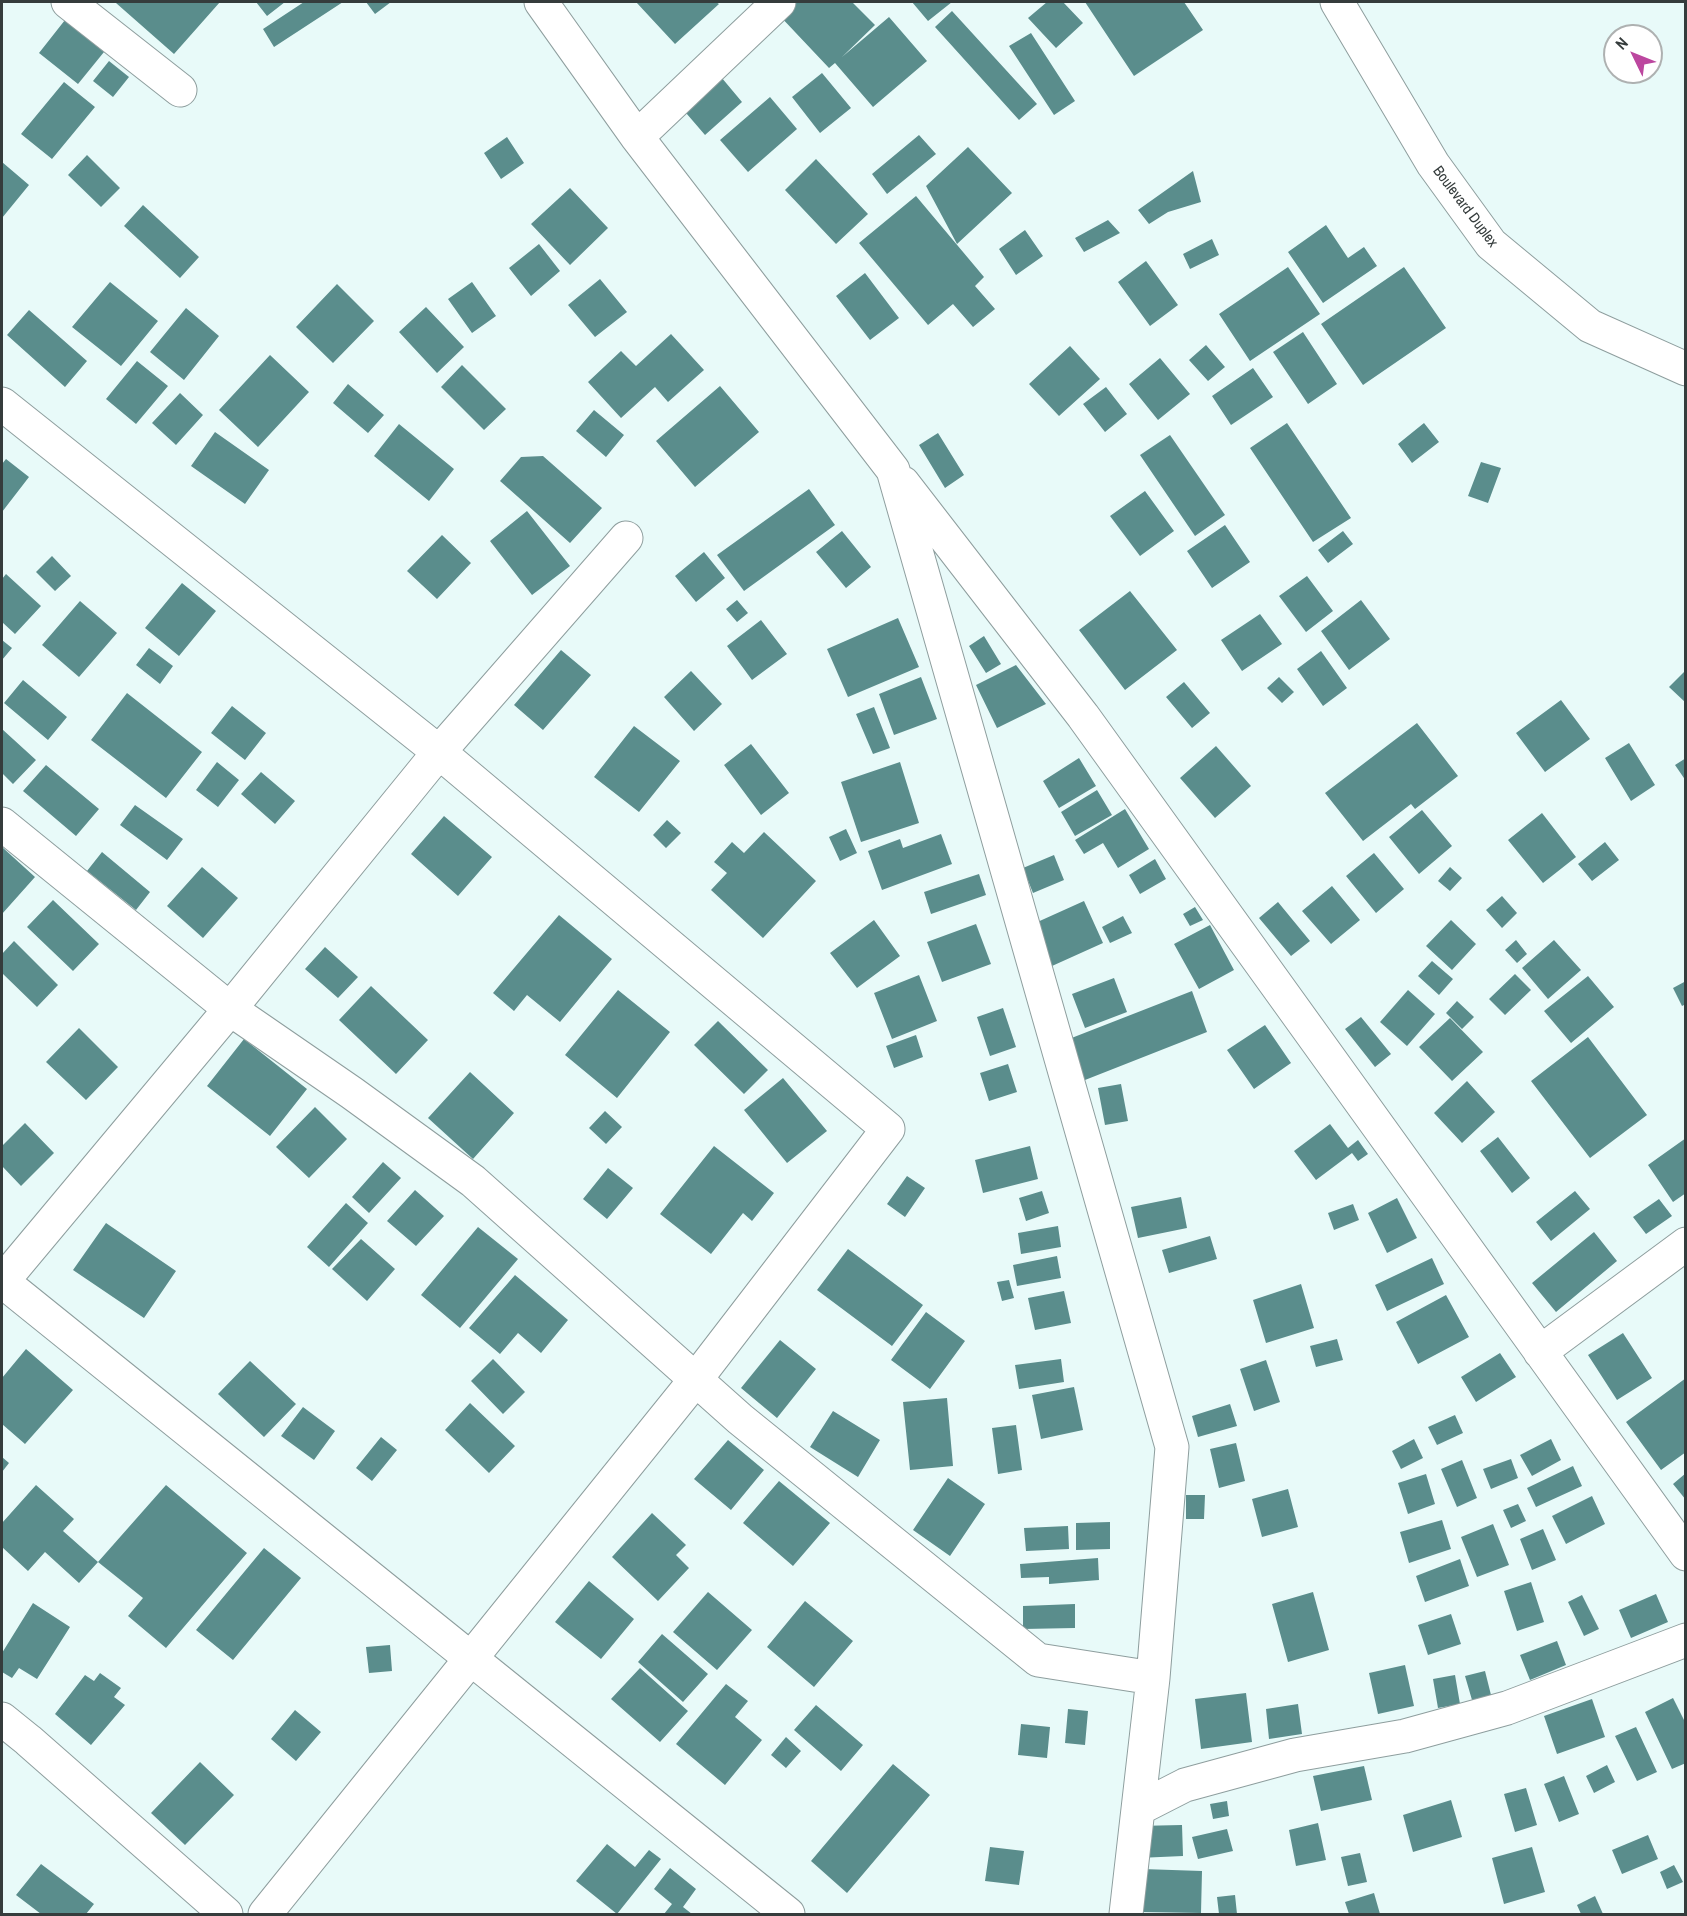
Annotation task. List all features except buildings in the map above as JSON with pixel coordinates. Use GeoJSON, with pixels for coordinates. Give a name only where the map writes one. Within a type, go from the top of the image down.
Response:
{"type":"FeatureCollection","features":[{"type":"Feature","properties":{"kind":"street"},"geometry":{"type":"LineString","coordinates":[[68,2],[180,90]]}},
{"type":"Feature","properties":{"kind":"street"},"geometry":{"type":"LineString","coordinates":[[541,2],[637,137],[1083,716],[1686,1554]]}},
{"type":"Feature","properties":{"kind":"street"},"geometry":{"type":"LineString","coordinates":[[637,137],[779,2]]}},
{"type":"Feature","properties":{"kind":"street","name":"Boulevard Duplex"},"geometry":{"type":"LineString","coordinates":[[1337,2],[1433,164],[1491,244],[1590,326],[1686,369]]}},
{"type":"Feature","properties":{"kind":"street"},"geometry":{"type":"LineString","coordinates":[[2,404],[439,752],[888,1128],[696,1379],[265,1914]]}},
{"type":"Feature","properties":{"kind":"street"},"geometry":{"type":"LineString","coordinates":[[893,470],[1172,1446],[1153,1678],[1126,1914]]}},
{"type":"Feature","properties":{"kind":"street"},"geometry":{"type":"LineString","coordinates":[[626,538],[439,752],[230,1009],[2,1281],[788,1914]]}},
{"type":"Feature","properties":{"kind":"street"},"geometry":{"type":"LineString","coordinates":[[2,824],[230,1009],[352,1093],[473,1181],[740,1419],[1038,1660],[1153,1678]]}},
{"type":"Feature","properties":{"kind":"street"},"geometry":{"type":"LineString","coordinates":[[1540,1352],[1686,1244]]}},
{"type":"Feature","properties":{"kind":"street"},"geometry":{"type":"LineString","coordinates":[[1138,1809],[1185,1785],[1284,1758],[1405,1736],[1507,1708],[1686,1640]]}},
{"type":"Feature","properties":{"kind":"street"},"geometry":{"type":"LineString","coordinates":[[2,1719],[226,1914]]}}]}
